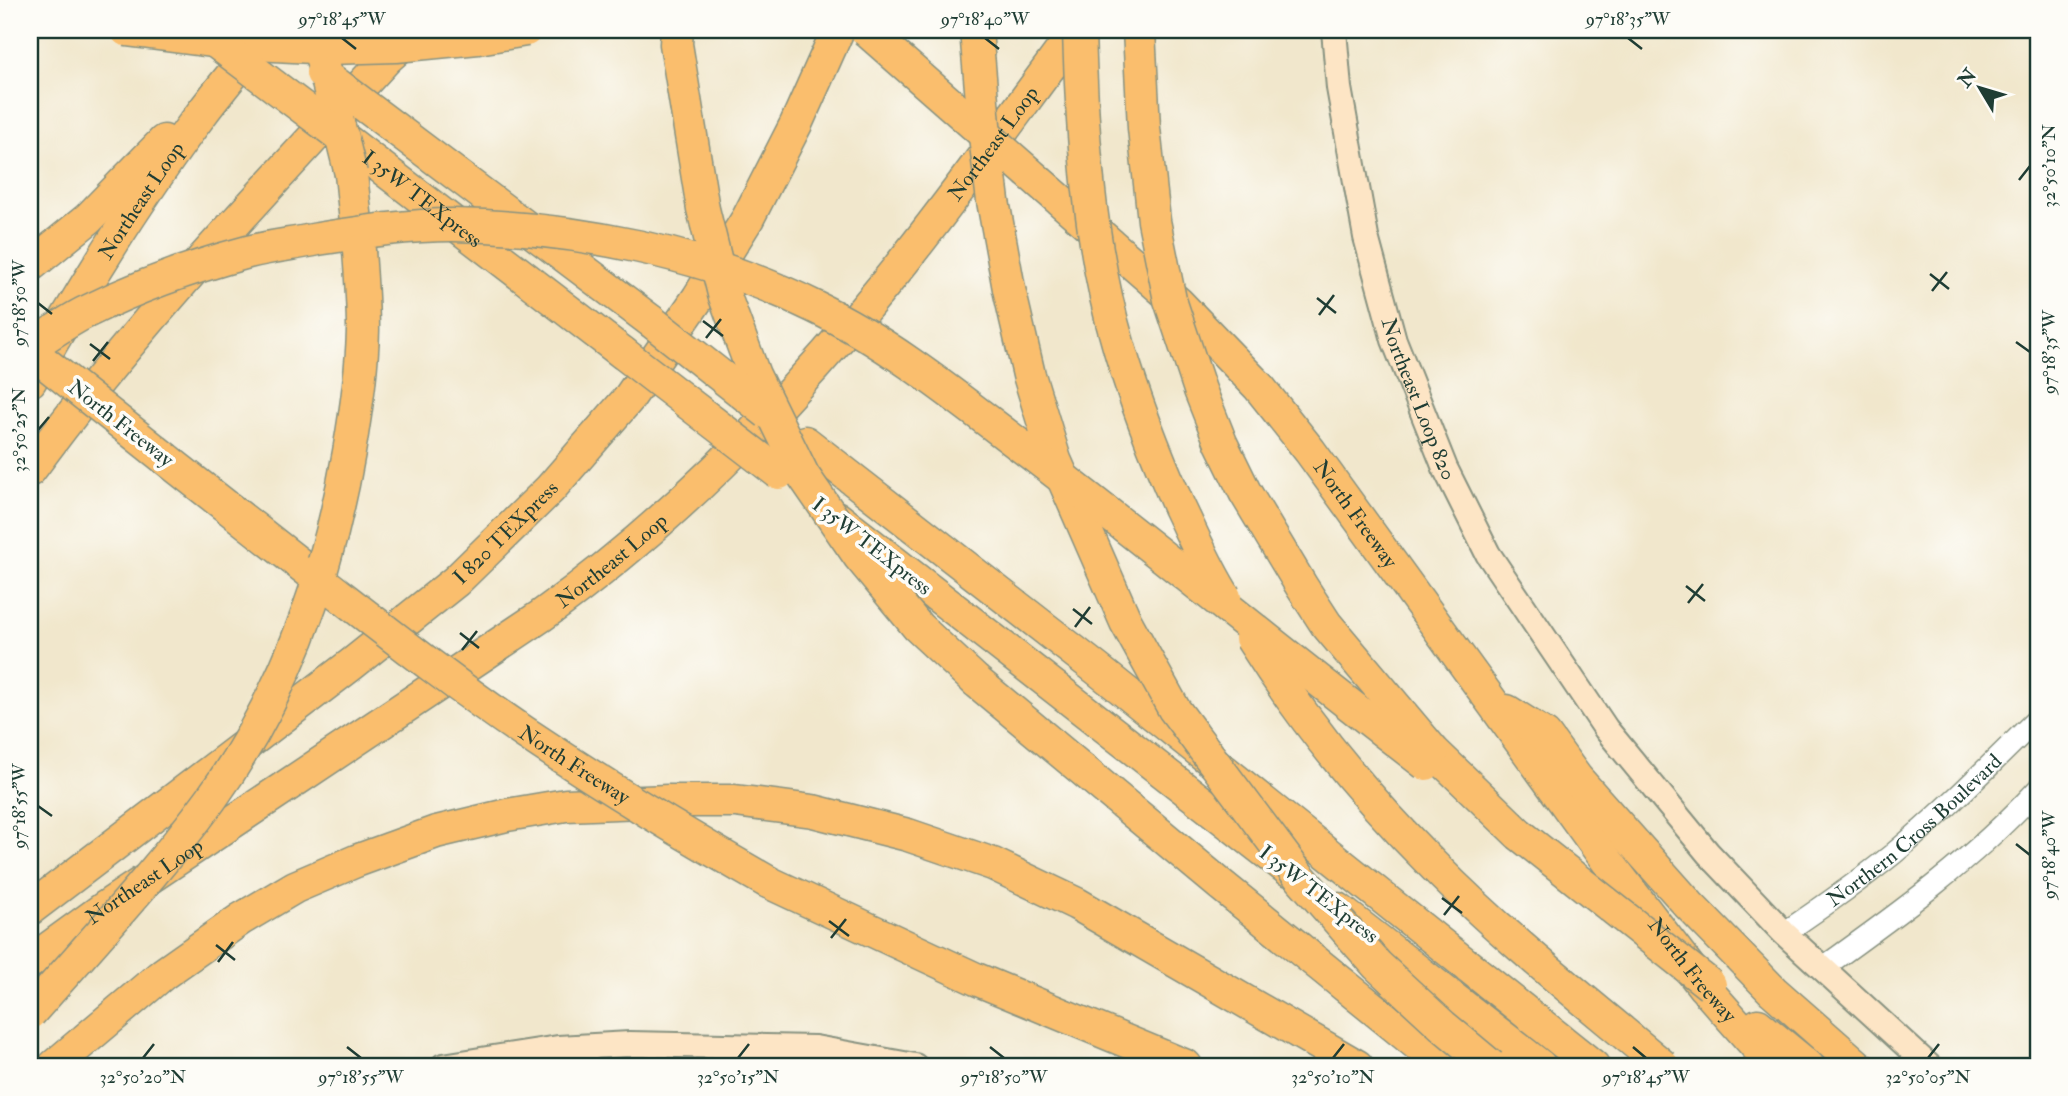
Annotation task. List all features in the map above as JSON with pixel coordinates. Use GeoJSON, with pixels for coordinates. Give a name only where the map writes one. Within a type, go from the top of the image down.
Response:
{"type":"FeatureCollection","features":[{"type":"Feature","properties":{"kind":"highway"},"geometry":{"type":"LineString","coordinates":[[126,30],[220,41],[330,48],[396,46],[526,30]]}},
{"type":"Feature","properties":{"kind":"highway","name":"Northeast Loop"},"geometry":{"type":"LineString","coordinates":[[30,381],[147,191],[265,30]]}},
{"type":"Feature","properties":{"kind":"highway","name":"I 35W TEXpress"},"geometry":{"type":"LineString","coordinates":[[265,30],[650,321],[805,442],[1107,678],[1592,1066]]}},
{"type":"Feature","properties":{"kind":"highway"},"geometry":{"type":"LineString","coordinates":[[30,1013],[177,842],[228,774],[290,659],[314,597],[328,549],[356,414],[363,331],[362,289],[351,174],[322,59],[309,30]]}},
{"type":"Feature","properties":{"kind":"highway"},"geometry":{"type":"LineString","coordinates":[[30,470],[180,284],[387,58],[418,30]]}},
{"type":"Feature","properties":{"kind":"highway"},"geometry":{"type":"LineString","coordinates":[[677,30],[676,44],[703,209],[724,294],[754,375],[803,475],[859,556],[918,627],[976,681],[1444,1066]]}},
{"type":"Feature","properties":{"kind":"highway","name":"I 820 TEXpress"},"geometry":{"type":"LineString","coordinates":[[30,909],[352,664],[456,581],[551,489],[629,398],[698,298],[754,206],[796,124],[838,30]]}},
{"type":"Feature","properties":{"kind":"highway","name":"North Freeway"},"geometry":{"type":"LineString","coordinates":[[866,30],[1178,303],[1259,387],[1310,451],[1608,862],[1696,976],[1774,1066]]}},
{"type":"Feature","properties":{"kind":"highway"},"geometry":{"type":"LineString","coordinates":[[976,30],[993,201],[1009,289],[1029,375],[1055,460],[1126,622],[1174,709],[1300,877],[1377,965],[1491,1066]]}},
{"type":"Feature","properties":{"kind":"highway"},"geometry":{"type":"LineString","coordinates":[[1078,30],[1091,205],[1098,255],[1118,346],[1168,481],[1211,576],[1265,661],[1308,721],[1375,804],[1435,868],[1507,935],[1662,1066]]}},
{"type":"Feature","properties":{"kind":"highway","name":"Northeast Loop"},"geometry":{"type":"LineString","coordinates":[[30,962],[107,906],[560,603],[630,546],[694,489],[773,411],[884,286],[1078,30]]}},
{"type":"Feature","properties":{"kind":"highway"},"geometry":{"type":"LineString","coordinates":[[1139,30],[1144,128],[1161,262],[1188,357],[1221,443],[1273,541],[1326,624],[1433,751],[1519,834]]}},
{"type":"Feature","properties":{"kind":"highway","name":"I 35W TEXpress"},"geometry":{"type":"LineString","coordinates":[[206,34],[779,473],[1540,1066]]}},
{"type":"Feature","properties":{"kind":"highway"},"geometry":{"type":"LineString","coordinates":[[30,266],[89,218],[231,77]]}},
{"type":"Feature","properties":{"kind":"highway"},"geometry":{"type":"LineString","coordinates":[[30,349],[83,314],[167,277],[250,251],[375,230],[452,225],[529,230],[664,252],[744,277],[813,306],[870,337],[915,367],[1134,533],[1332,692],[1519,834],[1808,1066]]}},
{"type":"Feature","properties":{"kind":"highway","name":"North Freeway"},"geometry":{"type":"LineString","coordinates":[[30,349],[166,459],[412,650],[522,731],[682,833],[768,882],[858,926],[1161,1060],[1186,1066]]}},
{"type":"Feature","properties":{"kind":"highway"},"geometry":{"type":"LineString","coordinates":[[1491,701],[1545,735],[1577,779],[1689,905],[1773,991],[1857,1066]]}},
{"type":"Feature","properties":{"kind":"highway"},"geometry":{"type":"LineString","coordinates":[[54,1066],[163,974],[241,919],[307,881],[436,832],[507,815],[566,805],[668,801],[735,801],[813,811],[908,835],[993,864],[1077,904],[1357,1066]]}},
{"type":"Feature","properties":{"kind":"highway"},"geometry":{"type":"LineString","coordinates":[[30,979],[107,906]]}},
{"type":"Feature","properties":{"kind":"main road","name":"Northeast Loop 820"},"geometry":{"type":"LineString","coordinates":[[1334,30],[1339,88],[1366,237],[1394,340],[1445,468],[1488,554],[1606,729],[1708,853],[1784,933]]}},
{"type":"Feature","properties":{"kind":"main road"},"geometry":{"type":"LineString","coordinates":[[1784,933],[1929,1066]]}},
{"type":"Feature","properties":{"kind":"main road"},"geometry":{"type":"LineString","coordinates":[[443,1066],[558,1048],[630,1044],[734,1056],[815,1048],[915,1066]]}},
{"type":"Feature","properties":{"kind":"street","name":"Northern Cross Boulevard"},"geometry":{"type":"LineString","coordinates":[[1784,933],[1894,853],[2038,718]]}},
{"type":"Feature","properties":{"kind":"street"},"geometry":{"type":"LineString","coordinates":[[1821,969],[1950,874],[2038,789]]}}]}
